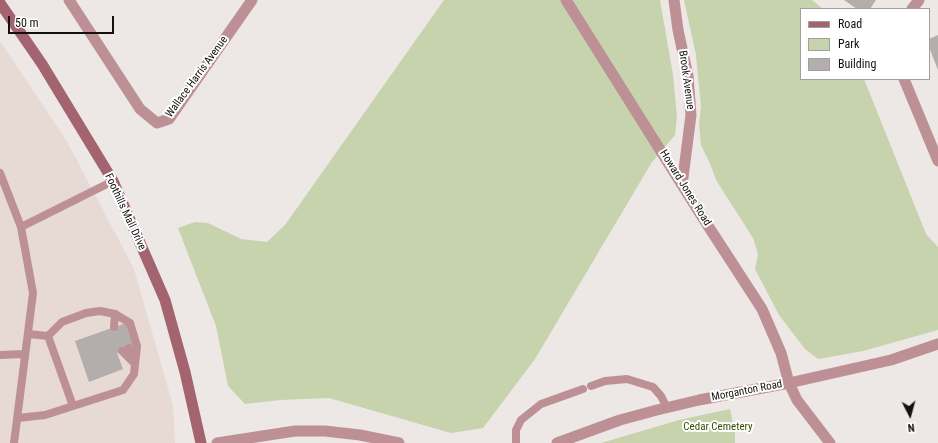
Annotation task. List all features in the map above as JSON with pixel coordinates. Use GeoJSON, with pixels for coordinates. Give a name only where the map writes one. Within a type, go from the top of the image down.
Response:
{"type":"FeatureCollection","features":[{"type":"Feature","properties":{"kind":"main road","name":"Foothills Mall Drive"},"geometry":{"type":"LineString","coordinates":[[0,3],[42,64],[113,181],[165,300],[185,372],[201,443]]}},
{"type":"Feature","properties":{"kind":"street","name":"Wallace Harris Avenue"},"geometry":{"type":"LineString","coordinates":[[69,0],[140,109],[157,123],[169,119],[252,0]]}},
{"type":"Feature","properties":{"kind":"street","name":"Howard Jones Road"},"geometry":{"type":"LineString","coordinates":[[566,0],[762,309],[781,354],[789,383],[797,400],[830,443]]}},
{"type":"Feature","properties":{"kind":"street","name":"Brook Avenue"},"geometry":{"type":"LineString","coordinates":[[674,0],[678,30],[688,76],[691,115],[682,185]]}},
{"type":"Feature","properties":{"kind":"street"},"geometry":{"type":"LineString","coordinates":[[913,8],[919,0]]}},
{"type":"Feature","properties":{"kind":"street"},"geometry":{"type":"LineString","coordinates":[[904,80],[938,161]]}},
{"type":"Feature","properties":{"kind":"street","name":"Morganton Road"},"geometry":{"type":"LineString","coordinates":[[557,443],[620,420],[667,408],[891,360],[938,344]]}},
{"type":"Feature","properties":{"kind":"street"},"geometry":{"type":"LineString","coordinates":[[217,443],[296,431],[325,431],[360,435],[399,443]]}},
{"type":"Feature","properties":{"kind":"lane"},"geometry":{"type":"LineString","coordinates":[[0,173],[21,227],[33,293],[14,443]]}},
{"type":"Feature","properties":{"kind":"lane"},"geometry":{"type":"LineString","coordinates":[[21,227],[113,181]]}},
{"type":"Feature","properties":{"kind":"lane"},"geometry":{"type":"LineString","coordinates":[[18,418],[45,415],[124,390],[134,374],[137,346],[130,323],[115,314],[100,310],[86,313],[62,322],[48,336]]}},
{"type":"Feature","properties":{"kind":"lane"},"geometry":{"type":"LineString","coordinates":[[115,314],[117,326]]}},
{"type":"Feature","properties":{"kind":"lane"},"geometry":{"type":"LineString","coordinates":[[28,334],[48,336]]}},
{"type":"Feature","properties":{"kind":"lane"},"geometry":{"type":"LineString","coordinates":[[48,336],[73,406]]}},
{"type":"Feature","properties":{"kind":"lane"},"geometry":{"type":"LineString","coordinates":[[126,350],[135,364]]}},
{"type":"Feature","properties":{"kind":"lane"},"geometry":{"type":"LineString","coordinates":[[0,355],[26,354]]}},
{"type":"Feature","properties":{"kind":"lane"},"geometry":{"type":"LineString","coordinates":[[591,386],[605,381],[628,379],[653,386],[662,396],[667,408]]}},
{"type":"Feature","properties":{"kind":"lane"},"geometry":{"type":"LineString","coordinates":[[516,443],[516,430],[522,420],[531,412],[541,404],[583,389]]}},
{"type":"Feature","properties":{"kind":"shaded area"},"geometry":{"type":"Polygon","coordinates":[[[0,41],[66,140],[134,269],[173,406],[175,443],[0,443],[0,41]]]}},
{"type":"Feature","properties":{"kind":"green space"},"geometry":{"type":"Polygon","coordinates":[[[444,0],[660,0],[673,75],[677,117],[675,135],[652,162],[535,359],[483,428],[451,433],[329,398],[280,400],[245,404],[228,386],[216,326],[178,228],[195,222],[208,223],[241,239],[267,242],[285,225],[444,0]]]}},
{"type":"Feature","properties":{"kind":"green space"},"geometry":{"type":"Polygon","coordinates":[[[684,0],[812,0],[822,8],[800,8],[800,80],[864,80],[926,234],[938,247],[938,330],[863,351],[818,359],[805,349],[779,315],[755,269],[758,254],[753,238],[716,180],[701,145],[699,124],[701,107],[696,55],[684,0]]]}},
{"type":"Feature","properties":{"kind":"green space","name":"Cedar Cemetery"},"geometry":{"type":"Polygon","coordinates":[[[730,409],[735,434],[735,443],[601,443],[679,420],[730,409]]]}},
{"type":"Feature","properties":{"kind":"building"},"geometry":{"type":"Polygon","coordinates":[[[844,0],[876,0],[871,8],[856,8],[844,0]]]}},
{"type":"Feature","properties":{"kind":"building"},"geometry":{"type":"Polygon","coordinates":[[[938,35],[938,70],[930,50],[930,39],[938,35]]]}},
{"type":"Feature","properties":{"kind":"building"},"geometry":{"type":"Polygon","coordinates":[[[126,323],[134,347],[117,353],[123,369],[89,382],[75,341],[126,323]]]}}]}
